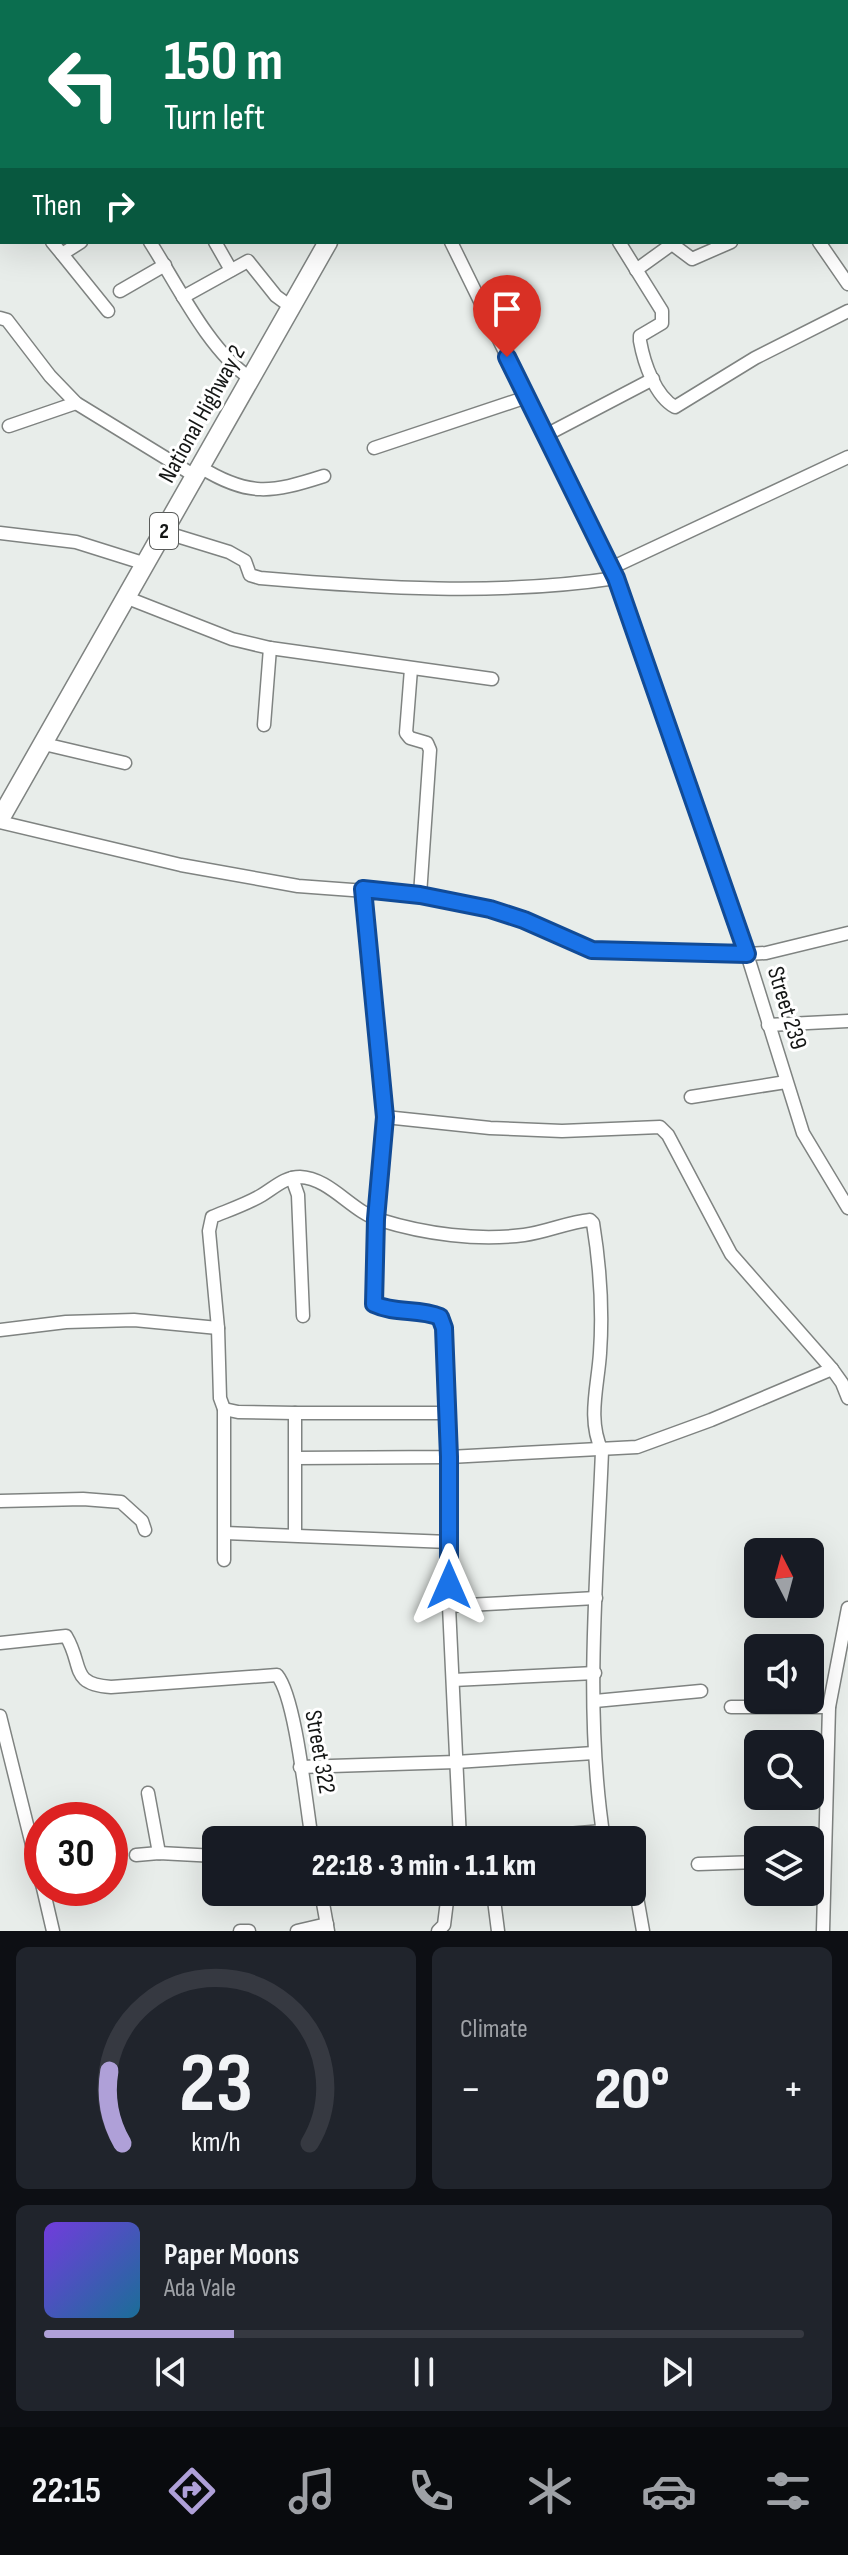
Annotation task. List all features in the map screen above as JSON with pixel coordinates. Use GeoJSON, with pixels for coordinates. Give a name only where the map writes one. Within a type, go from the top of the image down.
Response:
{"type":"FeatureCollection","features":[{"type":"Feature","properties":{"kind":"highway","name":"National Highway 2"},"geometry":{"type":"LineString","coordinates":[[0,820],[327,244]]}},
{"type":"Feature","properties":{"kind":"street"},"geometry":{"type":"LineString","coordinates":[[54,244],[108,311]]}},
{"type":"Feature","properties":{"kind":"street"},"geometry":{"type":"LineString","coordinates":[[62,254],[78,244]]}},
{"type":"Feature","properties":{"kind":"street"},"geometry":{"type":"LineString","coordinates":[[151,244],[183,297],[233,367],[250,378]]}},
{"type":"Feature","properties":{"kind":"street"},"geometry":{"type":"LineString","coordinates":[[216,244],[231,270]]}},
{"type":"Feature","properties":{"kind":"street","name":"Street 239"},"geometry":{"type":"LineString","coordinates":[[452,244],[614,573],[747,954],[803,1133],[848,1208]]}},
{"type":"Feature","properties":{"kind":"street"},"geometry":{"type":"LineString","coordinates":[[620,244],[663,316],[662,323],[640,336],[641,347],[664,399],[675,407],[755,358],[848,311]]}},
{"type":"Feature","properties":{"kind":"street"},"geometry":{"type":"LineString","coordinates":[[636,270],[672,244],[692,259],[726,244]]}},
{"type":"Feature","properties":{"kind":"street"},"geometry":{"type":"LineString","coordinates":[[820,244],[848,284]]}},
{"type":"Feature","properties":{"kind":"street"},"geometry":{"type":"LineString","coordinates":[[183,297],[248,261],[276,296],[291,307]]}},
{"type":"Feature","properties":{"kind":"street"},"geometry":{"type":"LineString","coordinates":[[120,291],[165,265]]}},
{"type":"Feature","properties":{"kind":"street"},"geometry":{"type":"LineString","coordinates":[[0,318],[7,320],[50,376],[76,403],[197,472],[252,489],[276,490],[324,476]]}},
{"type":"Feature","properties":{"kind":"street"},"geometry":{"type":"LineString","coordinates":[[546,435],[653,379]]}},
{"type":"Feature","properties":{"kind":"street"},"geometry":{"type":"LineString","coordinates":[[374,448],[527,397]]}},
{"type":"Feature","properties":{"kind":"street"},"geometry":{"type":"LineString","coordinates":[[9,426],[76,403]]}},
{"type":"Feature","properties":{"kind":"street"},"geometry":{"type":"LineString","coordinates":[[164,532],[229,552],[245,561],[250,575],[260,578],[376,586],[532,587],[614,573],[848,457]]}},
{"type":"Feature","properties":{"kind":"street"},"geometry":{"type":"LineString","coordinates":[[0,533],[76,542],[146,564]]}},
{"type":"Feature","properties":{"kind":"street"},"geometry":{"type":"LineString","coordinates":[[125,597],[232,639],[270,648],[492,679]]}},
{"type":"Feature","properties":{"kind":"street"},"geometry":{"type":"LineString","coordinates":[[264,725],[270,648]]}},
{"type":"Feature","properties":{"kind":"street"},"geometry":{"type":"LineString","coordinates":[[411,669],[406,733],[410,738],[427,743],[430,750],[420,895]]}},
{"type":"Feature","properties":{"kind":"street"},"geometry":{"type":"LineString","coordinates":[[44,744],[125,763]]}},
{"type":"Feature","properties":{"kind":"street"},"geometry":{"type":"LineString","coordinates":[[0,820],[181,865],[298,886],[420,895],[490,909],[524,920],[592,950],[766,953],[848,933]]}},
{"type":"Feature","properties":{"kind":"street"},"geometry":{"type":"LineString","coordinates":[[363,889],[385,1117],[376,1219],[374,1304],[386,1310],[431,1313],[440,1317],[444,1328],[449,1457],[449,1606],[459,1826]]}},
{"type":"Feature","properties":{"kind":"street"},"geometry":{"type":"LineString","coordinates":[[768,1025],[848,1021]]}},
{"type":"Feature","properties":{"kind":"street"},"geometry":{"type":"LineString","coordinates":[[691,1097],[786,1082]]}},
{"type":"Feature","properties":{"kind":"street"},"geometry":{"type":"LineString","coordinates":[[385,1117],[490,1128],[562,1131],[660,1127],[668,1135],[731,1254],[845,1381],[848,1398]]}},
{"type":"Feature","properties":{"kind":"street"},"geometry":{"type":"LineString","coordinates":[[292,1178],[298,1195],[303,1316]]}},
{"type":"Feature","properties":{"kind":"street"},"geometry":{"type":"LineString","coordinates":[[224,1560],[224,1409],[220,1398],[209,1223],[212,1217],[292,1178],[316,1180],[376,1219],[472,1237],[522,1235],[590,1220],[593,1223],[600,1288],[600,1352],[594,1409],[595,1435],[602,1451],[594,1753],[603,1826]]}},
{"type":"Feature","properties":{"kind":"street"},"geometry":{"type":"LineString","coordinates":[[0,1330],[66,1322],[134,1320],[218,1328]]}},
{"type":"Feature","properties":{"kind":"street"},"geometry":{"type":"LineString","coordinates":[[296,1458],[449,1457],[637,1447],[711,1420],[832,1369]]}},
{"type":"Feature","properties":{"kind":"street"},"geometry":{"type":"LineString","coordinates":[[224,1409],[238,1412],[448,1413]]}},
{"type":"Feature","properties":{"kind":"street"},"geometry":{"type":"LineString","coordinates":[[295,1413],[295,1535]]}},
{"type":"Feature","properties":{"kind":"street"},"geometry":{"type":"LineString","coordinates":[[0,1501],[83,1499],[121,1502],[142,1521],[145,1530]]}},
{"type":"Feature","properties":{"kind":"street"},"geometry":{"type":"LineString","coordinates":[[225,1533],[449,1542]]}},
{"type":"Feature","properties":{"kind":"street"},"geometry":{"type":"LineString","coordinates":[[449,1606],[596,1598]]}},
{"type":"Feature","properties":{"kind":"street"},"geometry":{"type":"LineString","coordinates":[[823,1931],[829,1707],[848,1608]]}},
{"type":"Feature","properties":{"kind":"street","name":"Street 322"},"geometry":{"type":"LineString","coordinates":[[0,1643],[66,1636],[82,1679],[91,1686],[277,1675],[284,1683],[291,1710],[310,1826]]}},
{"type":"Feature","properties":{"kind":"street"},"geometry":{"type":"LineString","coordinates":[[453,1680],[595,1673]]}},
{"type":"Feature","properties":{"kind":"street"},"geometry":{"type":"LineString","coordinates":[[595,1701],[701,1691]]}},
{"type":"Feature","properties":{"kind":"street"},"geometry":{"type":"LineString","coordinates":[[731,1707],[829,1707]]}},
{"type":"Feature","properties":{"kind":"street"},"geometry":{"type":"LineString","coordinates":[[0,1716],[24,1813]]}},
{"type":"Feature","properties":{"kind":"street"},"geometry":{"type":"LineString","coordinates":[[300,1767],[456,1762],[594,1753]]}},
{"type":"Feature","properties":{"kind":"street"},"geometry":{"type":"LineString","coordinates":[[148,1793],[159,1853]]}},
{"type":"Feature","properties":{"kind":"street"},"geometry":{"type":"LineString","coordinates":[[136,1855],[202,1855]]}},
{"type":"Feature","properties":{"kind":"street"},"geometry":{"type":"LineString","coordinates":[[698,1864],[744,1862]]}},
{"type":"Feature","properties":{"kind":"street"},"geometry":{"type":"LineString","coordinates":[[47,1906],[53,1931]]}},
{"type":"Feature","properties":{"kind":"street"},"geometry":{"type":"LineString","coordinates":[[297,1931],[327,1928],[323,1906]]}},
{"type":"Feature","properties":{"kind":"street"},"geometry":{"type":"LineString","coordinates":[[438,1931],[444,1925],[446,1906]]}},
{"type":"Feature","properties":{"kind":"street"},"geometry":{"type":"LineString","coordinates":[[495,1906],[498,1931]]}},
{"type":"Feature","properties":{"kind":"street"},"geometry":{"type":"LineString","coordinates":[[639,1906],[643,1931]]}},
{"type":"Feature","properties":{"kind":"street"},"geometry":{"type":"LineString","coordinates":[[240,1931],[249,1931]]}},
{"type":"Feature","properties":{"kind":"route"},"geometry":{"type":"LineString","coordinates":[[449,1585],[449,1457],[444,1328],[440,1317],[431,1313],[386,1310],[374,1304],[376,1219],[385,1117],[363,889],[420,895],[490,909],[524,920],[592,950],[747,954],[616,578],[507,357]]}}]}
